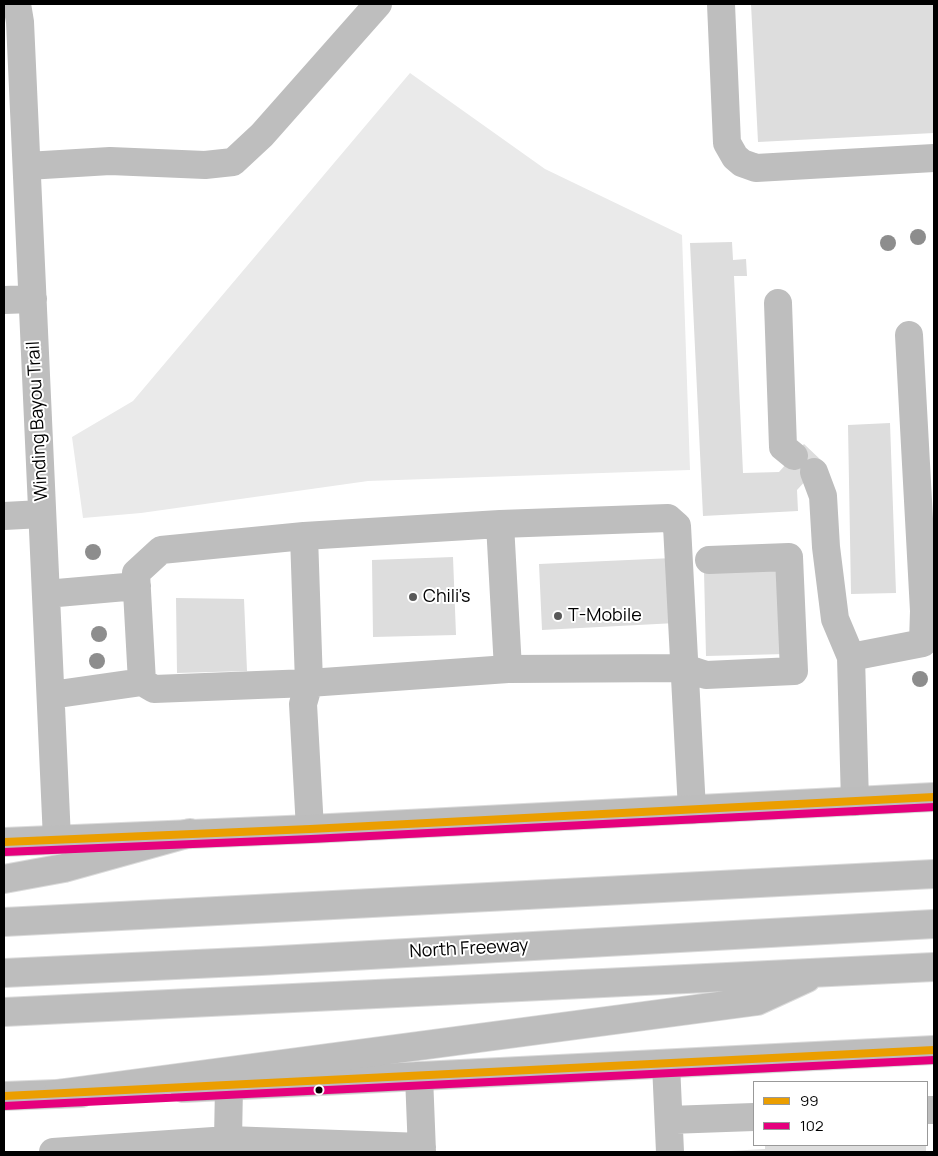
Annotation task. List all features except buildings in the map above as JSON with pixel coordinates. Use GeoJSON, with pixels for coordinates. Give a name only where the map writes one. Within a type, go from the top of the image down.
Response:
{"type":"FeatureCollection","features":[{"type":"Feature","properties":{"kind":"main road"},"geometry":{"type":"LineString","coordinates":[[4,842],[310,829],[934,797]]}},
{"type":"Feature","properties":{"kind":"main road"},"geometry":{"type":"LineString","coordinates":[[4,879],[64,868],[190,833]]}},
{"type":"Feature","properties":{"kind":"main road"},"geometry":{"type":"LineString","coordinates":[[4,922],[934,874]]}},
{"type":"Feature","properties":{"kind":"main road","name":"North Freeway"},"geometry":{"type":"LineString","coordinates":[[4,973],[261,961],[934,924]]}},
{"type":"Feature","properties":{"kind":"main road"},"geometry":{"type":"LineString","coordinates":[[4,1012],[934,967]]}},
{"type":"Feature","properties":{"kind":"main road"},"geometry":{"type":"LineString","coordinates":[[57,1094],[756,1001],[822,972]]}},
{"type":"Feature","properties":{"kind":"main road"},"geometry":{"type":"LineString","coordinates":[[4,1096],[934,1050]]}},
{"type":"Feature","properties":{"kind":"street","name":"Winding Bayou Trail"},"geometry":{"type":"LineString","coordinates":[[17,4],[20,22],[57,840]]}},
{"type":"Feature","properties":{"kind":"street"},"geometry":{"type":"LineString","coordinates":[[26,166],[110,161],[205,165],[233,162],[262,135],[378,4]]}},
{"type":"Feature","properties":{"kind":"street"},"geometry":{"type":"LineString","coordinates":[[721,4],[727,143],[742,163],[756,168],[934,158]]}},
{"type":"Feature","properties":{"kind":"street"},"geometry":{"type":"LineString","coordinates":[[4,300],[33,299]]}},
{"type":"Feature","properties":{"kind":"street"},"geometry":{"type":"LineString","coordinates":[[778,303],[783,447],[804,464],[823,496],[826,547],[835,619],[851,656],[855,802]]}},
{"type":"Feature","properties":{"kind":"street"},"geometry":{"type":"LineString","coordinates":[[851,656],[923,643],[924,611],[909,335]]}},
{"type":"Feature","properties":{"kind":"street"},"geometry":{"type":"LineString","coordinates":[[4,516],[42,514]]}},
{"type":"Feature","properties":{"kind":"street"},"geometry":{"type":"LineString","coordinates":[[142,682],[136,573],[161,550],[304,536],[500,524],[668,518],[678,526],[692,810]]}},
{"type":"Feature","properties":{"kind":"street"},"geometry":{"type":"LineString","coordinates":[[500,524],[508,669]]}},
{"type":"Feature","properties":{"kind":"street"},"geometry":{"type":"LineString","coordinates":[[304,536],[308,683],[303,704],[310,829]]}},
{"type":"Feature","properties":{"kind":"street"},"geometry":{"type":"LineString","coordinates":[[51,695],[142,682],[154,689],[308,683],[508,669],[685,668],[706,675],[794,671],[789,557],[709,560]]}},
{"type":"Feature","properties":{"kind":"street"},"geometry":{"type":"LineString","coordinates":[[46,594],[137,586]]}},
{"type":"Feature","properties":{"kind":"street"},"geometry":{"type":"LineString","coordinates":[[666,1064],[670,1152]]}},
{"type":"Feature","properties":{"kind":"street"},"geometry":{"type":"LineString","coordinates":[[64,1152],[228,1140],[422,1150],[419,1076]]}},
{"type":"Feature","properties":{"kind":"street"},"geometry":{"type":"LineString","coordinates":[[228,1140],[229,1086]]}},
{"type":"Feature","properties":{"kind":"street"},"geometry":{"type":"LineString","coordinates":[[669,1120],[753,1117]]}},
{"type":"Feature","properties":{"kind":"shaded area"},"geometry":{"type":"Polygon","coordinates":[[[410,73],[545,169],[682,235],[690,470],[368,481],[141,513],[83,518],[72,437],[133,401],[410,73]]]}},
{"type":"Feature","properties":{"kind":"transit line","name":"99"},"geometry":{"type":"LineString","coordinates":[[4,842],[310,829],[934,797]]}},
{"type":"Feature","properties":{"kind":"transit line","name":"102"},"geometry":{"type":"LineString","coordinates":[[4,852],[311,839],[934,807]]}},
{"type":"Feature","properties":{"kind":"transit line","name":"99"},"geometry":{"type":"LineString","coordinates":[[4,1096],[934,1050]]}},
{"type":"Feature","properties":{"kind":"transit line","name":"102"},"geometry":{"type":"LineString","coordinates":[[4,1106],[934,1060]]}},
{"type":"Feature","properties":{"kind":"place","name":"Chili's"},"geometry":{"type":"Point","coordinates":[413,597]}},
{"type":"Feature","properties":{"kind":"place","name":"T-Mobile"},"geometry":{"type":"Point","coordinates":[558,616]}}]}
